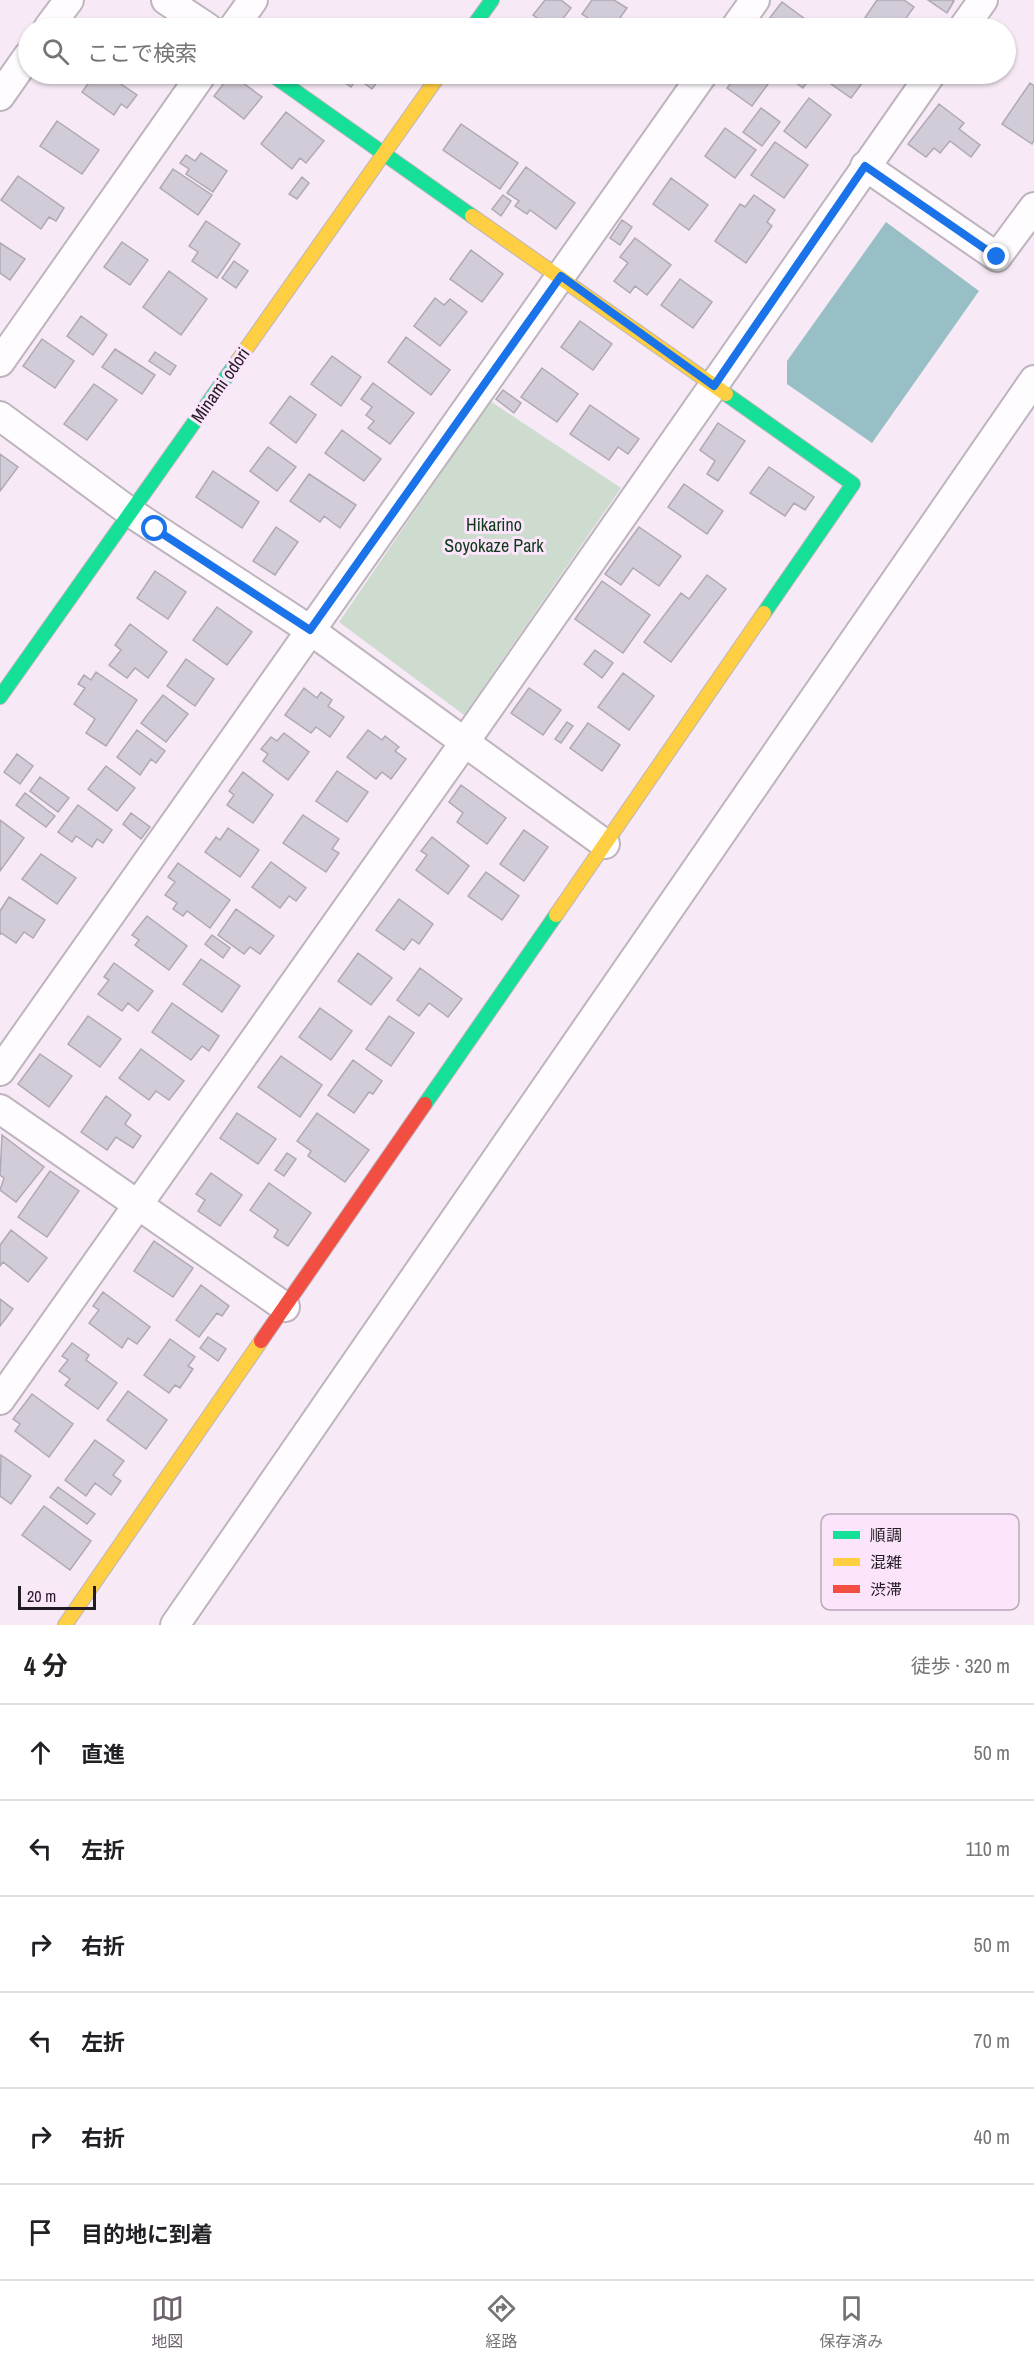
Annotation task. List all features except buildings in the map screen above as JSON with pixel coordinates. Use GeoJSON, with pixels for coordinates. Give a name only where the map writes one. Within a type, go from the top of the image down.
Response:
{"type":"FeatureCollection","features":[{"type":"Feature","properties":{"kind":"street"},"geometry":{"type":"LineString","coordinates":[[56,18],[69,0]]}},
{"type":"Feature","properties":{"kind":"street"},"geometry":{"type":"LineString","coordinates":[[166,0],[193,18]]}},
{"type":"Feature","properties":{"kind":"street"},"geometry":{"type":"LineString","coordinates":[[240,18],[253,0]]}},
{"type":"Feature","properties":{"kind":"street"},"geometry":{"type":"LineString","coordinates":[[479,18],[492,0]]}},
{"type":"Feature","properties":{"kind":"street"},"geometry":{"type":"LineString","coordinates":[[742,18],[755,0]]}},
{"type":"Feature","properties":{"kind":"street"},"geometry":{"type":"LineString","coordinates":[[970,18],[983,0]]}},
{"type":"Feature","properties":{"kind":"street"},"geometry":{"type":"LineString","coordinates":[[0,96],[18,70]]}},
{"type":"Feature","properties":{"kind":"street"},"geometry":{"type":"LineString","coordinates":[[0,362],[194,84]]}},
{"type":"Feature","properties":{"kind":"street"},"geometry":{"type":"LineString","coordinates":[[64,1625],[853,484],[561,276],[285,84]]}},
{"type":"Feature","properties":{"kind":"street","name":"Minami odori"},"geometry":{"type":"LineString","coordinates":[[0,697],[433,84]]}},
{"type":"Feature","properties":{"kind":"street"},"geometry":{"type":"LineString","coordinates":[[0,1071],[696,84]]}},
{"type":"Feature","properties":{"kind":"street"},"geometry":{"type":"LineString","coordinates":[[0,1400],[464,743],[924,84]]}},
{"type":"Feature","properties":{"kind":"street"},"geometry":{"type":"LineString","coordinates":[[865,166],[997,257],[1034,207]]}},
{"type":"Feature","properties":{"kind":"street"},"geometry":{"type":"LineString","coordinates":[[175,1625],[1034,380]]}},
{"type":"Feature","properties":{"kind":"street"},"geometry":{"type":"LineString","coordinates":[[0,416],[130,512],[310,630],[605,844]]}},
{"type":"Feature","properties":{"kind":"street"},"geometry":{"type":"LineString","coordinates":[[0,1108],[137,1206],[285,1307]]}},
{"type":"Feature","properties":{"kind":"green space","name":"Hikarino Soyokaze Park"},"geometry":{"type":"Polygon","coordinates":[[[490,401],[621,488],[464,715],[339,622],[490,401]]]}},
{"type":"Feature","properties":{"kind":"water"},"geometry":{"type":"Polygon","coordinates":[[[886,222],[979,291],[872,443],[787,384],[787,361],[886,222]]]}},
{"type":"Feature","properties":{"kind":"traffic: fast"},"geometry":{"type":"LineString","coordinates":[[479,18],[492,0]]}},
{"type":"Feature","properties":{"kind":"traffic: fast"},"geometry":{"type":"LineString","coordinates":[[285,84],[472,216]]}},
{"type":"Feature","properties":{"kind":"traffic: fast"},"geometry":{"type":"LineString","coordinates":[[0,697],[234,366]]}},
{"type":"Feature","properties":{"kind":"traffic: fast"},"geometry":{"type":"LineString","coordinates":[[726,394],[853,484],[764,613]]}},
{"type":"Feature","properties":{"kind":"traffic: fast"},"geometry":{"type":"LineString","coordinates":[[425,1104],[556,915]]}},
{"type":"Feature","properties":{"kind":"traffic: slow"},"geometry":{"type":"LineString","coordinates":[[234,366],[433,84]]}},
{"type":"Feature","properties":{"kind":"traffic: slow"},"geometry":{"type":"LineString","coordinates":[[472,216],[726,394]]}},
{"type":"Feature","properties":{"kind":"traffic: slow"},"geometry":{"type":"LineString","coordinates":[[556,915],[764,613]]}},
{"type":"Feature","properties":{"kind":"traffic: slow"},"geometry":{"type":"LineString","coordinates":[[65,1625],[261,1341]]}},
{"type":"Feature","properties":{"kind":"traffic: jam"},"geometry":{"type":"LineString","coordinates":[[261,1341],[425,1104]]}},
{"type":"Feature","properties":{"kind":"route"},"geometry":{"type":"LineString","coordinates":[[155,529],[310,630],[561,276],[714,386],[865,166],[997,257]]}}]}
